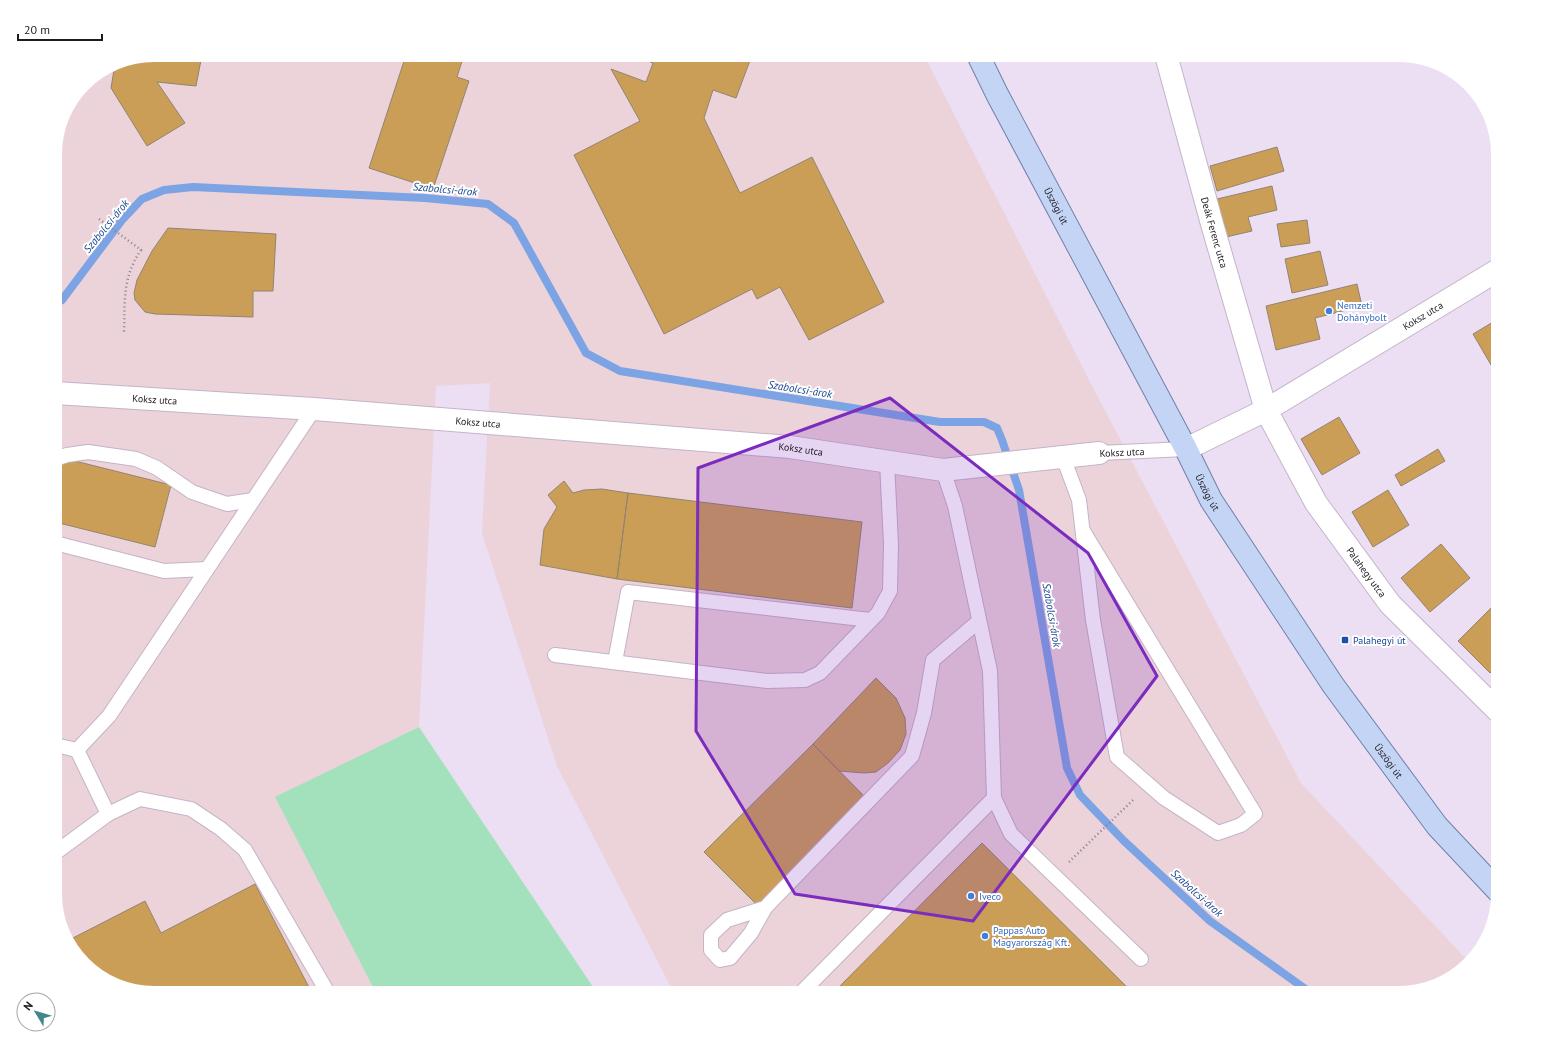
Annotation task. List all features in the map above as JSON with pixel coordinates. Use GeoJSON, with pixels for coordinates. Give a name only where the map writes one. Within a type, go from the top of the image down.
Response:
{"type":"FeatureCollection","features":[{"type":"Feature","properties":{"kind":"main road","name":"Üszögi út"},"geometry":{"type":"LineString","coordinates":[[982,62],[1186,449],[1211,500],[1333,685],[1437,826],[1491,884]]}},
{"type":"Feature","properties":{"kind":"street","name":"Deák Ferenc utca"},"geometry":{"type":"LineString","coordinates":[[1168,62],[1214,231],[1266,410]]}},
{"type":"Feature","properties":{"kind":"street","name":"Koksz utca"},"geometry":{"type":"LineString","coordinates":[[1186,449],[1266,410],[1491,274]]}},
{"type":"Feature","properties":{"kind":"street","name":"Koksz utca"},"geometry":{"type":"LineString","coordinates":[[62,393],[314,409],[790,447],[943,470],[1099,453]]}},
{"type":"Feature","properties":{"kind":"street","name":"Palahegy utca"},"geometry":{"type":"LineString","coordinates":[[1266,410],[1316,503],[1390,604],[1491,704]]}},
{"type":"Feature","properties":{"kind":"lane"},"geometry":{"type":"LineString","coordinates":[[77,750],[109,716],[314,409]]}},
{"type":"Feature","properties":{"kind":"lane","name":"Koksz utca"},"geometry":{"type":"LineString","coordinates":[[1099,453],[1186,449]]}},
{"type":"Feature","properties":{"kind":"lane"},"geometry":{"type":"LineString","coordinates":[[62,457],[88,452],[136,459],[158,468],[192,492],[227,504],[253,500]]}},
{"type":"Feature","properties":{"kind":"lane"},"geometry":{"type":"LineString","coordinates":[[1063,457],[1079,500],[1093,620],[1117,757],[1164,798],[1218,833],[1241,825],[1255,814],[1083,531]]}},
{"type":"Feature","properties":{"kind":"lane"},"geometry":{"type":"LineString","coordinates":[[555,655],[767,681],[805,680],[820,673],[878,613],[890,592],[891,544],[887,462]]}},
{"type":"Feature","properties":{"kind":"lane"},"geometry":{"type":"LineString","coordinates":[[943,470],[955,506],[990,671],[994,798],[1011,834],[1141,959]]}},
{"type":"Feature","properties":{"kind":"lane"},"geometry":{"type":"LineString","coordinates":[[62,545],[164,571],[207,570]]}},
{"type":"Feature","properties":{"kind":"lane"},"geometry":{"type":"LineString","coordinates":[[615,662],[628,592],[870,620]]}},
{"type":"Feature","properties":{"kind":"lane"},"geometry":{"type":"LineString","coordinates":[[765,908],[912,756],[924,713],[933,660],[979,621]]}},
{"type":"Feature","properties":{"kind":"lane"},"geometry":{"type":"LineString","coordinates":[[62,747],[77,750]]}},
{"type":"Feature","properties":{"kind":"lane"},"geometry":{"type":"LineString","coordinates":[[77,750],[108,814]]}},
{"type":"Feature","properties":{"kind":"lane"},"geometry":{"type":"LineString","coordinates":[[807,986],[994,798]]}},
{"type":"Feature","properties":{"kind":"lane"},"geometry":{"type":"LineString","coordinates":[[62,848],[108,814],[140,799],[191,809],[221,829],[245,850],[324,986]]}},
{"type":"Feature","properties":{"kind":"path"},"geometry":{"type":"LineString","coordinates":[[99,219],[141,250],[133,261],[127,280],[124,333]]}},
{"type":"Feature","properties":{"kind":"path"},"geometry":{"type":"LineString","coordinates":[[1054,876],[1116,816]]}},
{"type":"Feature","properties":{"kind":"highlighted area"},"geometry":{"type":"Polygon","coordinates":[[[890,398],[1088,553],[1157,676],[973,921],[795,894],[696,731],[698,468],[890,398]]]}},
{"type":"Feature","properties":{"kind":"shaded area"},"geometry":{"type":"Polygon","coordinates":[[[148,62],[928,62],[1090,382],[1301,783],[1465,958],[1450,970],[1428,981],[1399,986],[670,986],[557,766],[482,533],[490,383],[436,386],[419,727],[276,797],[372,986],[142,985],[130,983],[108,974],[85,955],[74,940],[69,929],[62,900],[62,148],[65,130],[69,119],[74,108],[85,93],[108,74],[125,67],[148,62]]]}},
{"type":"Feature","properties":{"kind":"green space"},"geometry":{"type":"Polygon","coordinates":[[[419,727],[592,986],[372,986],[275,797],[419,727]]]}},
{"type":"Feature","properties":{"kind":"building"},"geometry":{"type":"Polygon","coordinates":[[[148,62],[201,62],[196,86],[157,82],[185,123],[147,146],[111,88],[114,71],[125,67],[148,62]]]}},
{"type":"Feature","properties":{"kind":"building"},"geometry":{"type":"Polygon","coordinates":[[[404,62],[462,62],[457,77],[469,81],[433,189],[369,168],[404,62]]]}},
{"type":"Feature","properties":{"kind":"building"},"geometry":{"type":"Polygon","coordinates":[[[650,62],[749,62],[736,98],[713,90],[704,118],[740,193],[812,157],[884,302],[809,340],[780,287],[757,299],[752,289],[664,334],[574,155],[640,121],[611,69],[646,82],[653,63],[650,62]]]}},
{"type":"Feature","properties":{"kind":"building"},"geometry":{"type":"Polygon","coordinates":[[[1277,147],[1284,171],[1217,191],[1210,166],[1277,147]]]}},
{"type":"Feature","properties":{"kind":"building"},"geometry":{"type":"Polygon","coordinates":[[[1272,186],[1277,210],[1248,217],[1252,231],[1226,237],[1217,199],[1272,186]]]}},
{"type":"Feature","properties":{"kind":"building"},"geometry":{"type":"Polygon","coordinates":[[[1307,220],[1310,243],[1281,247],[1277,224],[1307,220]]]}},
{"type":"Feature","properties":{"kind":"building"},"geometry":{"type":"Polygon","coordinates":[[[168,228],[276,234],[273,291],[253,291],[253,317],[155,314],[145,312],[135,300],[134,293],[137,280],[152,251],[168,228]]]}},
{"type":"Feature","properties":{"kind":"building"},"geometry":{"type":"Polygon","coordinates":[[[1320,251],[1328,285],[1292,293],[1285,259],[1320,251]]]}},
{"type":"Feature","properties":{"kind":"building"},"geometry":{"type":"Polygon","coordinates":[[[1357,284],[1362,306],[1315,318],[1320,339],[1276,350],[1266,306],[1357,284]]]}},
{"type":"Feature","properties":{"kind":"building"},"geometry":{"type":"Polygon","coordinates":[[[1491,323],[1491,365],[1473,334],[1491,323]]]}},
{"type":"Feature","properties":{"kind":"building"},"geometry":{"type":"Polygon","coordinates":[[[1339,417],[1360,453],[1322,475],[1301,439],[1339,417]]]}},
{"type":"Feature","properties":{"kind":"building"},"geometry":{"type":"Polygon","coordinates":[[[1438,449],[1445,461],[1401,486],[1395,475],[1438,449]]]}},
{"type":"Feature","properties":{"kind":"building"},"geometry":{"type":"Polygon","coordinates":[[[62,458],[171,485],[155,547],[62,524],[62,458]]]}},
{"type":"Feature","properties":{"kind":"building"},"geometry":{"type":"Polygon","coordinates":[[[564,481],[573,493],[584,490],[602,489],[628,493],[617,579],[540,565],[544,529],[557,507],[548,495],[564,481]]]}},
{"type":"Feature","properties":{"kind":"building"},"geometry":{"type":"Polygon","coordinates":[[[1388,490],[1409,525],[1373,547],[1352,512],[1388,490]]]}},
{"type":"Feature","properties":{"kind":"building"},"geometry":{"type":"Polygon","coordinates":[[[628,493],[862,522],[852,608],[617,579],[628,493]]]}},
{"type":"Feature","properties":{"kind":"building"},"geometry":{"type":"Polygon","coordinates":[[[1441,544],[1470,578],[1430,612],[1401,578],[1441,544]]]}},
{"type":"Feature","properties":{"kind":"building"},"geometry":{"type":"Polygon","coordinates":[[[1491,608],[1490,673],[1458,641],[1491,608]]]}},
{"type":"Feature","properties":{"kind":"building"},"geometry":{"type":"Polygon","coordinates":[[[876,678],[896,698],[905,718],[906,734],[900,750],[888,763],[876,772],[864,773],[839,771],[813,744],[876,678]]]}},
{"type":"Feature","properties":{"kind":"building"},"geometry":{"type":"Polygon","coordinates":[[[813,744],[865,797],[757,905],[704,852],[813,744]]]}},
{"type":"Feature","properties":{"kind":"building"},"geometry":{"type":"Polygon","coordinates":[[[982,843],[1126,986],[840,986],[982,843]]]}},
{"type":"Feature","properties":{"kind":"building"},"geometry":{"type":"Polygon","coordinates":[[[255,884],[308,986],[154,986],[130,983],[108,974],[93,963],[85,955],[73,938],[145,901],[161,933],[255,884]]]}},
{"type":"Feature","properties":{"kind":"waterway","name":"Szabolcsi-árok"},"geometry":{"type":"LineString","coordinates":[[62,300],[122,220],[142,199],[164,190],[193,187],[425,198],[488,204],[514,223],[586,353],[620,371],[940,422],[984,422],[997,428],[1019,490],[1067,768],[1080,795],[1123,840],[1210,921],[1301,986]]}},
{"type":"Feature","properties":{"kind":"place","name":"Nemzeti Dohánybolt"},"geometry":{"type":"Point","coordinates":[1329,311]}},
{"type":"Feature","properties":{"kind":"place","name":"Palahegyi út"},"geometry":{"type":"Point","coordinates":[1345,640]}},
{"type":"Feature","properties":{"kind":"place","name":"Iveco"},"geometry":{"type":"Point","coordinates":[971,896]}},
{"type":"Feature","properties":{"kind":"place","name":"Pappas Auto Magyarország Kft."},"geometry":{"type":"Point","coordinates":[985,936]}}]}
